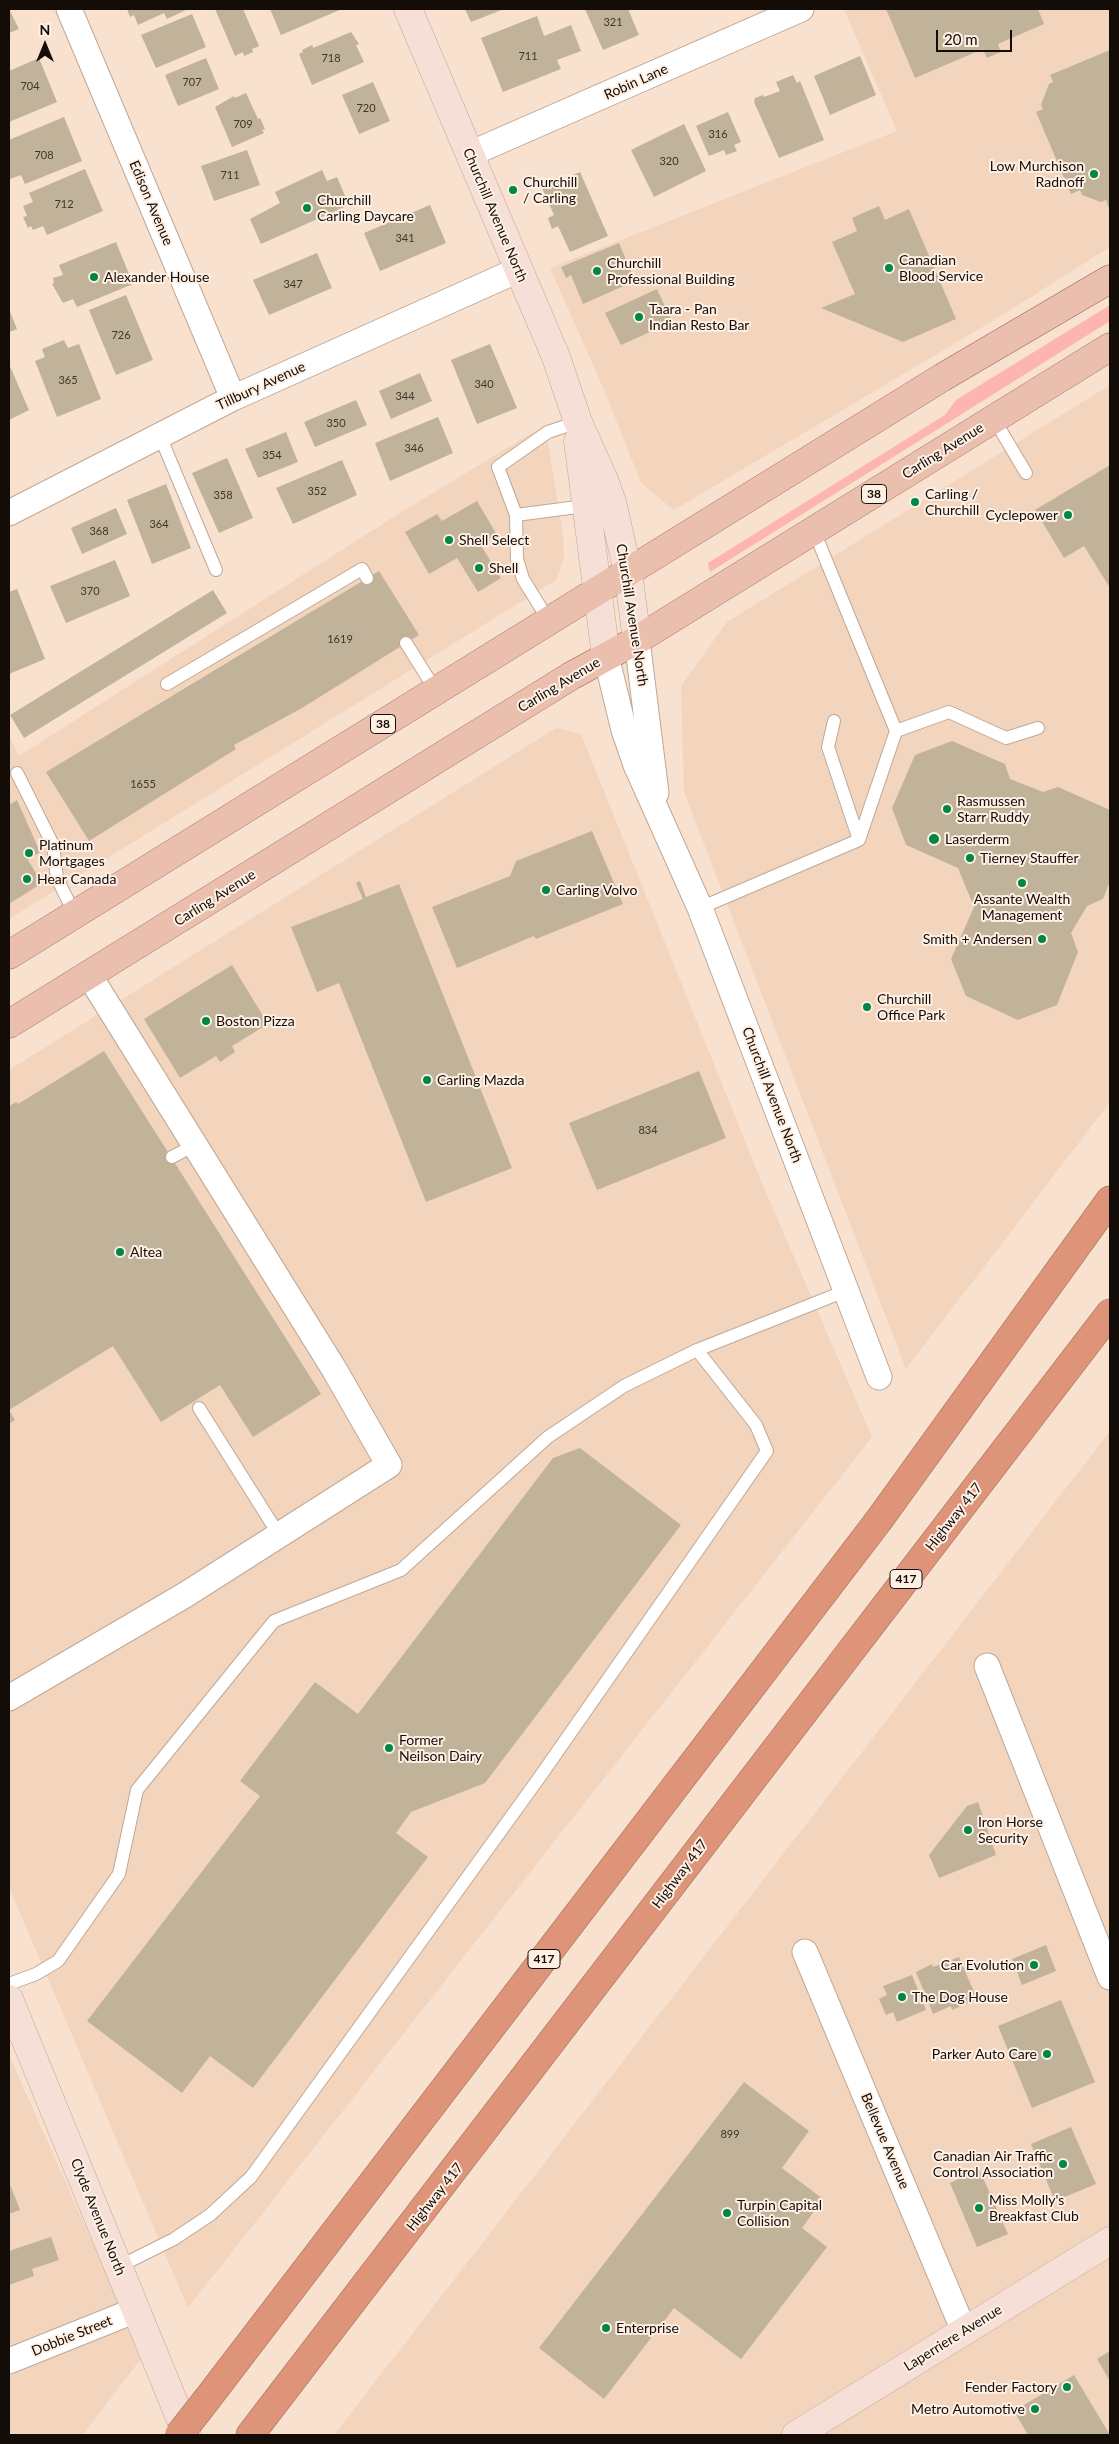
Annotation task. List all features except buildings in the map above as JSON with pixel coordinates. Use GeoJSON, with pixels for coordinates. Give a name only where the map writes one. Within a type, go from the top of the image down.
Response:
{"type":"FeatureCollection","features":[{"type":"Feature","properties":{"kind":"highway","name":"417"},"geometry":{"type":"LineString","coordinates":[[179,2435],[879,1520],[1110,1200]]}},
{"type":"Feature","properties":{"kind":"highway","name":"Highway 417"},"geometry":{"type":"LineString","coordinates":[[250,2435],[532,2072],[702,1844],[1110,1313]]}},
{"type":"Feature","properties":{"kind":"main road","name":"Churchill Avenue North"},"geometry":{"type":"LineString","coordinates":[[408,9],[556,357],[578,422],[596,592],[606,656]]}},
{"type":"Feature","properties":{"kind":"main road","name":"38"},"geometry":{"type":"LineString","coordinates":[[9,955],[943,377],[1110,279]]}},
{"type":"Feature","properties":{"kind":"main road","name":"Carling Avenue"},"geometry":{"type":"LineString","coordinates":[[9,1024],[606,656],[637,640],[1110,347]]}},
{"type":"Feature","properties":{"kind":"main road","name":"Churchill Avenue North"},"geometry":{"type":"LineString","coordinates":[[578,422],[611,499],[628,572],[637,640]]}},
{"type":"Feature","properties":{"kind":"main road","name":"Clyde Avenue North"},"geometry":{"type":"LineString","coordinates":[[9,1999],[187,2435]]}},
{"type":"Feature","properties":{"kind":"main road","name":"Laperriere Avenue"},"geometry":{"type":"LineString","coordinates":[[809,2432],[964,2331],[1110,2242]]}},
{"type":"Feature","properties":{"kind":"street","name":"Edison Avenue"},"geometry":{"type":"LineString","coordinates":[[69,9],[233,398]]}},
{"type":"Feature","properties":{"kind":"street","name":"Robin Lane"},"geometry":{"type":"LineString","coordinates":[[470,154],[801,9]]}},
{"type":"Feature","properties":{"kind":"street","name":"Tillbury Avenue"},"geometry":{"type":"LineString","coordinates":[[9,513],[233,398],[518,270]]}},
{"type":"Feature","properties":{"kind":"street","name":"Churchill Avenue North"},"geometry":{"type":"LineString","coordinates":[[637,640],[659,815]]}},
{"type":"Feature","properties":{"kind":"street","name":"Churchill Avenue North"},"geometry":{"type":"LineString","coordinates":[[606,656],[624,730],[636,766],[700,908],[880,1377]]}},
{"type":"Feature","properties":{"kind":"street"},"geometry":{"type":"LineString","coordinates":[[9,1698],[185,1595],[389,1465],[334,1369],[89,975]]}},
{"type":"Feature","properties":{"kind":"street"},"geometry":{"type":"LineString","coordinates":[[987,1666],[1110,1977]]}},
{"type":"Feature","properties":{"kind":"street","name":"Bellevue Avenue"},"geometry":{"type":"LineString","coordinates":[[805,1952],[964,2331]]}},
{"type":"Feature","properties":{"kind":"street","name":"Dobbie Street"},"geometry":{"type":"LineString","coordinates":[[9,2361],[136,2310]]}},
{"type":"Feature","properties":{"kind":"lane"},"geometry":{"type":"LineString","coordinates":[[994,419],[1026,473]]}},
{"type":"Feature","properties":{"kind":"lane"},"geometry":{"type":"LineString","coordinates":[[549,621],[523,579],[517,559],[516,515],[498,467],[548,432],[578,422]]}},
{"type":"Feature","properties":{"kind":"lane"},"geometry":{"type":"LineString","coordinates":[[160,436],[216,570]]}},
{"type":"Feature","properties":{"kind":"lane"},"geometry":{"type":"LineString","coordinates":[[516,515],[586,506]]}},
{"type":"Feature","properties":{"kind":"lane"},"geometry":{"type":"LineString","coordinates":[[700,908],[859,840],[896,731],[814,531]]}},
{"type":"Feature","properties":{"kind":"lane"},"geometry":{"type":"LineString","coordinates":[[167,684],[362,569],[367,578]]}},
{"type":"Feature","properties":{"kind":"lane"},"geometry":{"type":"LineString","coordinates":[[406,643],[436,691]]}},
{"type":"Feature","properties":{"kind":"lane"},"geometry":{"type":"LineString","coordinates":[[896,731],[949,712],[1006,738],[1038,728]]}},
{"type":"Feature","properties":{"kind":"lane"},"geometry":{"type":"LineString","coordinates":[[834,721],[828,746],[859,840]]}},
{"type":"Feature","properties":{"kind":"lane"},"geometry":{"type":"LineString","coordinates":[[17,773],[53,845],[57,878],[75,914]]}},
{"type":"Feature","properties":{"kind":"lane"},"geometry":{"type":"LineString","coordinates":[[172,1158],[195,1145]]}},
{"type":"Feature","properties":{"kind":"lane"},"geometry":{"type":"LineString","coordinates":[[9,1984],[36,1974],[58,1961],[119,1874],[138,1790],[274,1621],[401,1570],[548,1436],[624,1386],[697,1350],[848,1290]]}},
{"type":"Feature","properties":{"kind":"lane"},"geometry":{"type":"LineString","coordinates":[[118,2267],[174,2239],[210,2214],[251,2177],[540,1778],[767,1451],[756,1425],[697,1350]]}},
{"type":"Feature","properties":{"kind":"lane"},"geometry":{"type":"LineString","coordinates":[[199,1408],[279,1535]]}},
{"type":"Feature","properties":{"kind":"shaded area"},"geometry":{"type":"Polygon","coordinates":[[[844,9],[1110,9],[1110,247],[991,322],[674,510],[641,483],[605,392],[550,268],[897,131],[844,9]]]}},
{"type":"Feature","properties":{"kind":"shaded area"},"geometry":{"type":"Polygon","coordinates":[[[1110,305],[1110,321],[710,572],[708,563],[945,415],[956,400],[1110,305]]]}},
{"type":"Feature","properties":{"kind":"shaded area"},"geometry":{"type":"Polygon","coordinates":[[[1110,385],[1110,1102],[906,1369],[684,792],[681,686],[727,622],[1110,385]]]}},
{"type":"Feature","properties":{"kind":"shaded area"},"geometry":{"type":"Polygon","coordinates":[[[545,425],[563,535],[564,558],[556,580],[9,919],[9,737],[19,756],[395,516],[545,425]]]}},
{"type":"Feature","properties":{"kind":"shaded area"},"geometry":{"type":"Polygon","coordinates":[[[556,728],[581,734],[759,1176],[872,1437],[188,2308],[9,1887],[9,1070],[556,728]]]}},
{"type":"Feature","properties":{"kind":"shaded area"},"geometry":{"type":"Polygon","coordinates":[[[1110,1431],[1110,2435],[334,2435],[1110,1431]]]}},
{"type":"Feature","properties":{"kind":"shaded area"},"geometry":{"type":"Polygon","coordinates":[[[9,2055],[143,2356],[83,2435],[9,2435],[9,2055]]]}},
{"type":"Feature","properties":{"kind":"place","name":"Low Murchison Radnoff"},"geometry":{"type":"Point","coordinates":[1094,174]}},
{"type":"Feature","properties":{"kind":"place","name":"Churchill / Carling"},"geometry":{"type":"Point","coordinates":[513,190]}},
{"type":"Feature","properties":{"kind":"place","name":"Churchill Carling Daycare"},"geometry":{"type":"Point","coordinates":[307,208]}},
{"type":"Feature","properties":{"kind":"place","name":"Canadian Blood Service"},"geometry":{"type":"Point","coordinates":[889,268]}},
{"type":"Feature","properties":{"kind":"place","name":"Churchill Professional Building"},"geometry":{"type":"Point","coordinates":[597,271]}},
{"type":"Feature","properties":{"kind":"place","name":"Alexander House"},"geometry":{"type":"Point","coordinates":[94,277]}},
{"type":"Feature","properties":{"kind":"place","name":"Taara - Pan Indian Resto Bar"},"geometry":{"type":"Point","coordinates":[639,317]}},
{"type":"Feature","properties":{"kind":"place","name":"Carling / Churchill"},"geometry":{"type":"Point","coordinates":[915,502]}},
{"type":"Feature","properties":{"kind":"place","name":"Cyclepower"},"geometry":{"type":"Point","coordinates":[1068,515]}},
{"type":"Feature","properties":{"kind":"place","name":"Shell Select"},"geometry":{"type":"Point","coordinates":[449,540]}},
{"type":"Feature","properties":{"kind":"place","name":"Shell"},"geometry":{"type":"Point","coordinates":[479,568]}},
{"type":"Feature","properties":{"kind":"place","name":"Rasmussen Starr Ruddy"},"geometry":{"type":"Point","coordinates":[947,809]}},
{"type":"Feature","properties":{"kind":"place","name":"Laserderm"},"geometry":{"type":"Point","coordinates":[934,839]}},
{"type":"Feature","properties":{"kind":"place","name":"Platinum Mortgages"},"geometry":{"type":"Point","coordinates":[29,853]}},
{"type":"Feature","properties":{"kind":"place","name":"Tierney Stauffer"},"geometry":{"type":"Point","coordinates":[970,858]}},
{"type":"Feature","properties":{"kind":"place","name":"Hear Canada"},"geometry":{"type":"Point","coordinates":[27,879]}},
{"type":"Feature","properties":{"kind":"place","name":"Assante Wealth Management"},"geometry":{"type":"Point","coordinates":[1022,883]}},
{"type":"Feature","properties":{"kind":"place","name":"Carling Volvo"},"geometry":{"type":"Point","coordinates":[546,890]}},
{"type":"Feature","properties":{"kind":"place","name":"Smith + Andersen"},"geometry":{"type":"Point","coordinates":[1042,939]}},
{"type":"Feature","properties":{"kind":"place","name":"Churchill Office Park"},"geometry":{"type":"Point","coordinates":[867,1007]}},
{"type":"Feature","properties":{"kind":"place","name":"Boston Pizza"},"geometry":{"type":"Point","coordinates":[206,1021]}},
{"type":"Feature","properties":{"kind":"place","name":"Carling Mazda"},"geometry":{"type":"Point","coordinates":[427,1080]}},
{"type":"Feature","properties":{"kind":"place","name":"Altea"},"geometry":{"type":"Point","coordinates":[120,1252]}},
{"type":"Feature","properties":{"kind":"place","name":"Former Neilson Dairy"},"geometry":{"type":"Point","coordinates":[389,1748]}},
{"type":"Feature","properties":{"kind":"place","name":"Iron Horse Security"},"geometry":{"type":"Point","coordinates":[968,1830]}},
{"type":"Feature","properties":{"kind":"place","name":"Car Evolution"},"geometry":{"type":"Point","coordinates":[1034,1965]}},
{"type":"Feature","properties":{"kind":"place","name":"The Dog House"},"geometry":{"type":"Point","coordinates":[902,1997]}},
{"type":"Feature","properties":{"kind":"place","name":"Parker Auto Care"},"geometry":{"type":"Point","coordinates":[1047,2054]}},
{"type":"Feature","properties":{"kind":"place","name":"Canadian Air Traffic Control Association"},"geometry":{"type":"Point","coordinates":[1063,2164]}},
{"type":"Feature","properties":{"kind":"place","name":"Miss Molly's Breakfast Club"},"geometry":{"type":"Point","coordinates":[979,2208]}},
{"type":"Feature","properties":{"kind":"place","name":"Turpin Capital Collision"},"geometry":{"type":"Point","coordinates":[727,2213]}},
{"type":"Feature","properties":{"kind":"place","name":"Enterprise"},"geometry":{"type":"Point","coordinates":[606,2328]}},
{"type":"Feature","properties":{"kind":"place","name":"Fender Factory"},"geometry":{"type":"Point","coordinates":[1067,2387]}},
{"type":"Feature","properties":{"kind":"place","name":"Metro Automotive"},"geometry":{"type":"Point","coordinates":[1035,2409]}}]}
